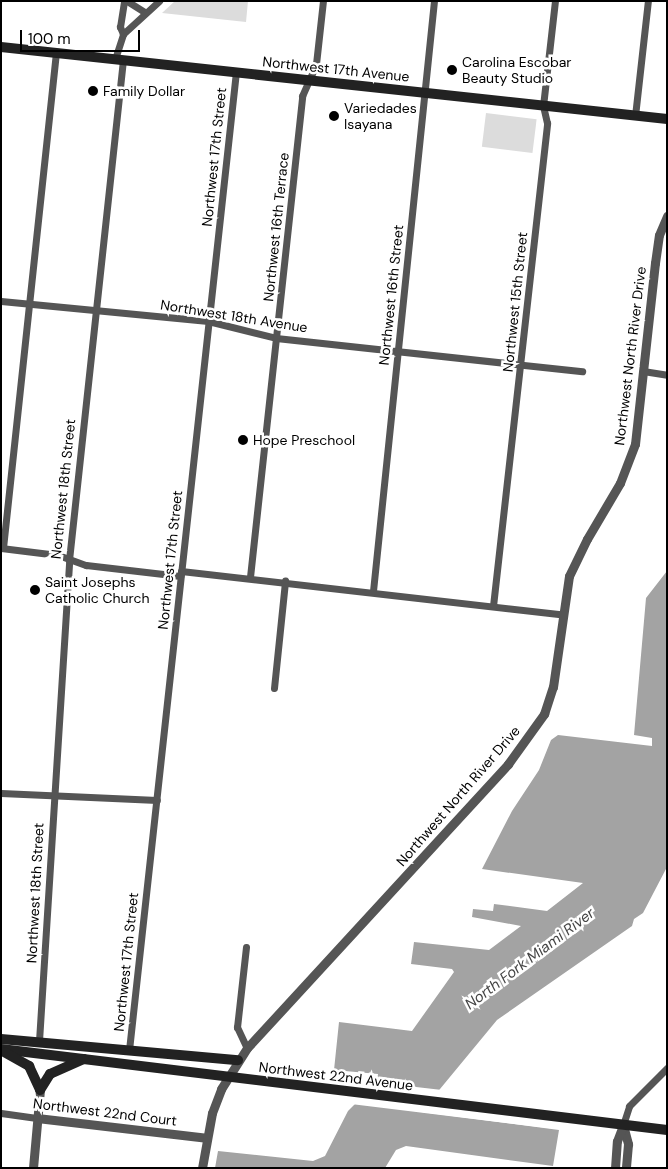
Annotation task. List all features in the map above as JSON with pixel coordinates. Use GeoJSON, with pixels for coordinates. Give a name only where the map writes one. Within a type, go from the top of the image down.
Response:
{"type":"FeatureCollection","features":[{"type":"Feature","properties":{"kind":"main road","name":"Northwest 17th Avenue"},"geometry":{"type":"LineString","coordinates":[[1,46],[667,119]]}},
{"type":"Feature","properties":{"kind":"main road"},"geometry":{"type":"LineString","coordinates":[[1,1039],[238,1060]]}},
{"type":"Feature","properties":{"kind":"main road"},"geometry":{"type":"LineString","coordinates":[[1,1050],[29,1066],[40,1090]]}},
{"type":"Feature","properties":{"kind":"main road","name":"Northwest 22nd Avenue"},"geometry":{"type":"LineString","coordinates":[[1,1050],[667,1130]]}},
{"type":"Feature","properties":{"kind":"main road"},"geometry":{"type":"LineString","coordinates":[[40,1090],[50,1074],[85,1059]]}},
{"type":"Feature","properties":{"kind":"street"},"geometry":{"type":"LineString","coordinates":[[146,13],[125,1],[120,27],[123,34],[146,13],[159,1]]}},
{"type":"Feature","properties":{"kind":"street","name":"Northwest 16th Terrace"},"geometry":{"type":"LineString","coordinates":[[250,577],[302,96],[316,64],[323,1]]}},
{"type":"Feature","properties":{"kind":"street","name":"Northwest 16th Street"},"geometry":{"type":"LineString","coordinates":[[372,592],[434,1]]}},
{"type":"Feature","properties":{"kind":"street","name":"Northwest 15th Street"},"geometry":{"type":"LineString","coordinates":[[494,606],[547,123],[544,106],[555,1]]}},
{"type":"Feature","properties":{"kind":"street"},"geometry":{"type":"LineString","coordinates":[[635,116],[648,1]]}},
{"type":"Feature","properties":{"kind":"street","name":"Northwest 18th Street"},"geometry":{"type":"LineString","coordinates":[[39,1041],[69,560],[123,34]]}},
{"type":"Feature","properties":{"kind":"street"},"geometry":{"type":"LineString","coordinates":[[56,52],[2,548],[58,555],[86,565],[181,574],[250,577],[561,614]]}},
{"type":"Feature","properties":{"kind":"street","name":"Northwest 17th Street"},"geometry":{"type":"LineString","coordinates":[[129,1050],[236,72]]}},
{"type":"Feature","properties":{"kind":"street","name":"Northwest North River Drive"},"geometry":{"type":"LineString","coordinates":[[202,1168],[206,1138],[221,1089],[238,1060],[528,741],[550,697],[561,614],[577,557],[630,462],[637,434],[656,254],[667,216]]}},
{"type":"Feature","properties":{"kind":"street","name":"Northwest 18th Avenue"},"geometry":{"type":"LineString","coordinates":[[1,301],[208,321],[276,338],[582,371]]}},
{"type":"Feature","properties":{"kind":"street"},"geometry":{"type":"LineString","coordinates":[[644,371],[667,374]]}},
{"type":"Feature","properties":{"kind":"street"},"geometry":{"type":"LineString","coordinates":[[274,688],[285,581]]}},
{"type":"Feature","properties":{"kind":"street"},"geometry":{"type":"LineString","coordinates":[[1,793],[157,800]]}},
{"type":"Feature","properties":{"kind":"street"},"geometry":{"type":"LineString","coordinates":[[246,946],[237,1027],[247,1048]]}},
{"type":"Feature","properties":{"kind":"street"},"geometry":{"type":"LineString","coordinates":[[615,1168],[617,1140],[629,1106],[667,1068]]}},
{"type":"Feature","properties":{"kind":"street"},"geometry":{"type":"LineString","coordinates":[[33,1168],[40,1090]]}},
{"type":"Feature","properties":{"kind":"street","name":"Northwest 22nd Court"},"geometry":{"type":"LineString","coordinates":[[1,1113],[206,1138]]}},
{"type":"Feature","properties":{"kind":"street"},"geometry":{"type":"LineString","coordinates":[[623,1125],[628,1144],[626,1168]]}},
{"type":"Feature","properties":{"kind":"shaded area"},"geometry":{"type":"Polygon","coordinates":[[[175,1],[248,1],[246,22],[162,13],[175,1]]]}},
{"type":"Feature","properties":{"kind":"shaded area"},"geometry":{"type":"Polygon","coordinates":[[[486,113],[537,119],[532,153],[482,147],[486,113]]]}},
{"type":"Feature","properties":{"kind":"water","name":"North Fork Miami River"},"geometry":{"type":"Polygon","coordinates":[[[667,571],[667,867],[643,913],[634,919],[632,926],[497,1020],[421,1112],[559,1130],[553,1166],[406,1146],[396,1150],[385,1168],[215,1168],[218,1151],[313,1161],[325,1156],[348,1111],[377,1082],[378,1074],[334,1070],[339,1022],[412,1031],[454,972],[452,969],[411,964],[414,942],[489,950],[521,926],[472,917],[473,909],[493,911],[494,904],[547,911],[583,883],[482,869],[512,811],[539,770],[551,740],[558,735],[652,746],[652,738],[634,735],[646,598],[667,571]]]}},
{"type":"Feature","properties":{"kind":"pier"},"geometry":{"type":"Polygon","coordinates":[[[373,1082],[442,1090],[425,1110],[556,1129],[351,1104],[373,1082]]]}},
{"type":"Feature","properties":{"kind":"place","name":"Carolina Escobar Beauty Studio"},"geometry":{"type":"Point","coordinates":[452,70]}},
{"type":"Feature","properties":{"kind":"place","name":"Family Dollar"},"geometry":{"type":"Point","coordinates":[93,91]}},
{"type":"Feature","properties":{"kind":"place","name":"Variedades Isayana"},"geometry":{"type":"Point","coordinates":[334,116]}},
{"type":"Feature","properties":{"kind":"place","name":"Hope Preschool"},"geometry":{"type":"Point","coordinates":[243,440]}},
{"type":"Feature","properties":{"kind":"place","name":"Saint Josephs Catholic Church"},"geometry":{"type":"Point","coordinates":[35,590]}}]}
